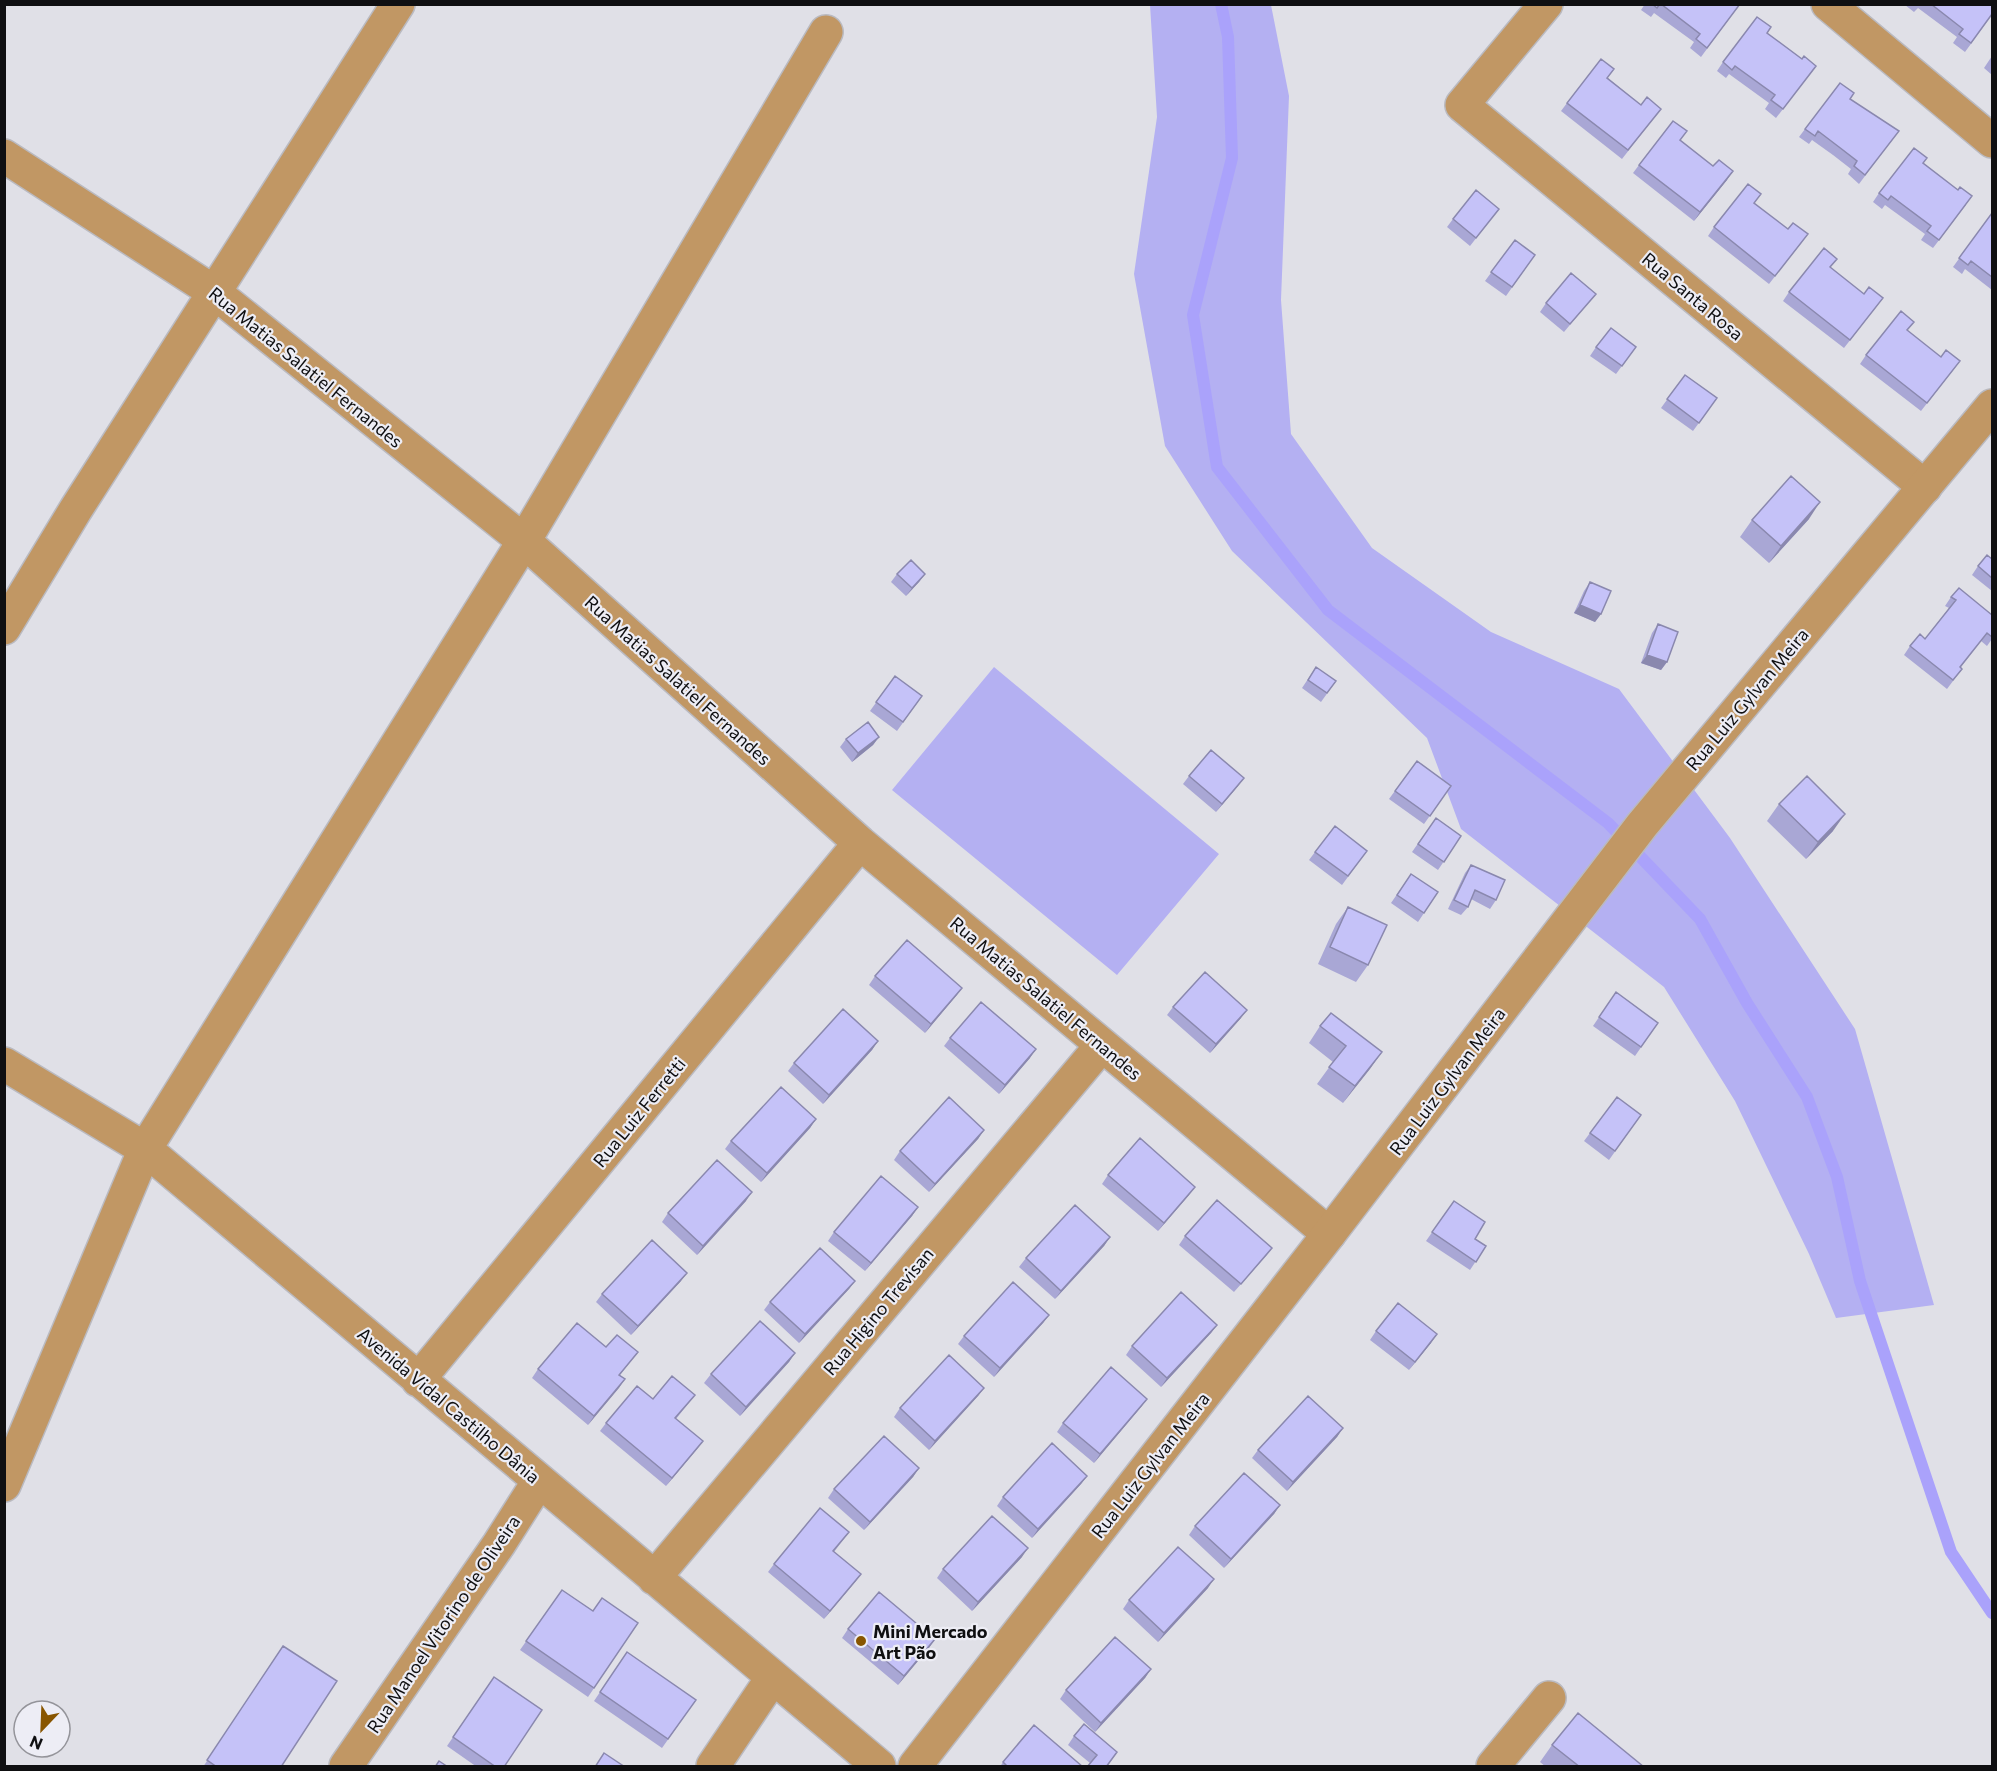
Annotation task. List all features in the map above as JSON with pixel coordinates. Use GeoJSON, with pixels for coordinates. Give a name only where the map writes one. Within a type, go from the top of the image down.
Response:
{"type":"FeatureCollection","features":[{"type":"Feature","properties":{"kind":"street"},"geometry":{"type":"LineString","coordinates":[[4,628],[214,292],[398,4]]}},
{"type":"Feature","properties":{"kind":"street","name":"Rua Santa Rosa"},"geometry":{"type":"LineString","coordinates":[[1546,4],[1462,105],[1925,487]]}},
{"type":"Feature","properties":{"kind":"street"},"geometry":{"type":"LineString","coordinates":[[1828,4],[1992,141]]}},
{"type":"Feature","properties":{"kind":"street"},"geometry":{"type":"LineString","coordinates":[[4,1485],[145,1149],[524,542],[826,32]]}},
{"type":"Feature","properties":{"kind":"street","name":"Rua Matias Salatiel Fernandes"},"geometry":{"type":"LineString","coordinates":[[4,156],[214,292],[524,542],[860,843],[1329,1234]]}},
{"type":"Feature","properties":{"kind":"street","name":"Rua Luiz Gylvan Meira"},"geometry":{"type":"LineString","coordinates":[[915,1767],[1329,1234],[1642,825],[1992,406]]}},
{"type":"Feature","properties":{"kind":"street","name":"Rua Luiz Ferretti"},"geometry":{"type":"LineString","coordinates":[[418,1380],[860,843]]}},
{"type":"Feature","properties":{"kind":"street","name":"Rua Higino Trevisan"},"geometry":{"type":"LineString","coordinates":[[654,1578],[1102,1045]]}},
{"type":"Feature","properties":{"kind":"street","name":"Avenida Vidal Castilho Dânia"},"geometry":{"type":"LineString","coordinates":[[4,1064],[145,1149],[879,1767]]}},
{"type":"Feature","properties":{"kind":"street","name":"Rua Manoel Vitorino de Oliveira"},"geometry":{"type":"LineString","coordinates":[[346,1767],[499,1545],[539,1481]]}},
{"type":"Feature","properties":{"kind":"street"},"geometry":{"type":"LineString","coordinates":[[713,1767],[773,1677]]}},
{"type":"Feature","properties":{"kind":"street"},"geometry":{"type":"LineString","coordinates":[[1493,1767],[1549,1698]]}},
{"type":"Feature","properties":{"kind":"shaded area"},"geometry":{"type":"Polygon","coordinates":[[[1150,5],[1271,5],[1289,96],[1281,300],[1291,434],[1372,548],[1491,632],[1619,689],[1730,838],[1855,1029],[1934,1305],[1836,1318],[1809,1254],[1735,1101],[1664,987],[1461,829],[1427,738],[1232,551],[1165,446],[1134,274],[1157,117],[1150,5]]]}},
{"type":"Feature","properties":{"kind":"shaded area"},"geometry":{"type":"Polygon","coordinates":[[[994,667],[1219,854],[1117,975],[892,790],[994,667]]]}},
{"type":"Feature","properties":{"kind":"building"},"geometry":{"type":"Polygon","coordinates":[[[1661,4],[1740,4],[1707,48],[1696,39],[1700,34],[1661,4]]]}},
{"type":"Feature","properties":{"kind":"building"},"geometry":{"type":"Polygon","coordinates":[[[1931,4],[1992,4],[1992,14],[1971,43],[1959,34],[1963,29],[1931,4]]]}},
{"type":"Feature","properties":{"kind":"building"},"geometry":{"type":"Polygon","coordinates":[[[1757,17],[1771,27],[1767,33],[1802,59],[1804,56],[1816,66],[1783,109],[1771,100],[1775,95],[1735,66],[1732,70],[1723,62],[1757,17]]]}},
{"type":"Feature","properties":{"kind":"building"},"geometry":{"type":"Polygon","coordinates":[[[1601,59],[1614,69],[1607,78],[1641,105],[1647,97],[1661,109],[1628,150],[1567,103],[1601,59]]]}},
{"type":"Feature","properties":{"kind":"building"},"geometry":{"type":"Polygon","coordinates":[[[1840,83],[1854,93],[1850,99],[1899,131],[1865,175],[1854,166],[1857,161],[1839,147],[1818,131],[1815,136],[1805,129],[1840,83]]]}},
{"type":"Feature","properties":{"kind":"building"},"geometry":{"type":"Polygon","coordinates":[[[1673,121],[1687,131],[1680,140],[1713,166],[1719,160],[1733,171],[1700,212],[1639,165],[1673,121]]]}},
{"type":"Feature","properties":{"kind":"building"},"geometry":{"type":"Polygon","coordinates":[[[1914,148],[1927,158],[1923,163],[1958,190],[1960,187],[1972,196],[1939,240],[1927,231],[1931,226],[1891,196],[1888,200],[1879,193],[1914,148]]]}},
{"type":"Feature","properties":{"kind":"building"},"geometry":{"type":"Polygon","coordinates":[[[1748,184],[1761,194],[1754,203],[1788,229],[1793,223],[1808,234],[1775,276],[1714,227],[1748,184]]]}},
{"type":"Feature","properties":{"kind":"building"},"geometry":{"type":"Polygon","coordinates":[[[1476,190],[1499,209],[1476,238],[1453,219],[1476,190]]]}},
{"type":"Feature","properties":{"kind":"building"},"geometry":{"type":"Polygon","coordinates":[[[1992,213],[1992,277],[1971,261],[1968,265],[1959,258],[1992,213]]]}},
{"type":"Feature","properties":{"kind":"building"},"geometry":{"type":"Polygon","coordinates":[[[1515,240],[1535,255],[1512,287],[1491,272],[1515,240]]]}},
{"type":"Feature","properties":{"kind":"building"},"geometry":{"type":"Polygon","coordinates":[[[1824,248],[1837,259],[1830,267],[1864,294],[1869,287],[1883,298],[1850,340],[1789,292],[1824,248]]]}},
{"type":"Feature","properties":{"kind":"building"},"geometry":{"type":"Polygon","coordinates":[[[1571,273],[1596,294],[1570,324],[1546,303],[1571,273]]]}},
{"type":"Feature","properties":{"kind":"building"},"geometry":{"type":"Polygon","coordinates":[[[1901,311],[1914,322],[1907,330],[1941,357],[1946,350],[1960,361],[1927,403],[1866,355],[1901,311]]]}},
{"type":"Feature","properties":{"kind":"building"},"geometry":{"type":"Polygon","coordinates":[[[1611,328],[1636,347],[1622,366],[1596,347],[1611,328]]]}},
{"type":"Feature","properties":{"kind":"building"},"geometry":{"type":"Polygon","coordinates":[[[1685,375],[1717,398],[1699,423],[1667,399],[1685,375]]]}},
{"type":"Feature","properties":{"kind":"building"},"geometry":{"type":"Polygon","coordinates":[[[1791,476],[1820,502],[1781,546],[1752,520],[1791,476]]]}},
{"type":"Feature","properties":{"kind":"building"},"geometry":{"type":"Polygon","coordinates":[[[1987,555],[1992,559],[1992,578],[1978,566],[1987,555]]]}},
{"type":"Feature","properties":{"kind":"building"},"geometry":{"type":"Polygon","coordinates":[[[911,560],[925,574],[912,588],[897,574],[911,560]]]}},
{"type":"Feature","properties":{"kind":"building"},"geometry":{"type":"Polygon","coordinates":[[[1590,582],[1611,591],[1601,614],[1580,605],[1590,582]]]}},
{"type":"Feature","properties":{"kind":"building"},"geometry":{"type":"Polygon","coordinates":[[[1959,588],[1992,615],[1992,637],[1987,633],[1960,667],[1962,669],[1953,680],[1910,646],[1920,634],[1925,639],[1956,600],[1951,597],[1959,588]]]}},
{"type":"Feature","properties":{"kind":"building"},"geometry":{"type":"Polygon","coordinates":[[[1658,624],[1678,632],[1667,662],[1647,655],[1658,624]]]}},
{"type":"Feature","properties":{"kind":"building"},"geometry":{"type":"Polygon","coordinates":[[[1316,667],[1336,681],[1327,693],[1308,680],[1316,667]]]}},
{"type":"Feature","properties":{"kind":"building"},"geometry":{"type":"Polygon","coordinates":[[[895,676],[922,696],[903,722],[876,702],[895,676]]]}},
{"type":"Feature","properties":{"kind":"building"},"geometry":{"type":"Polygon","coordinates":[[[868,722],[879,737],[858,753],[846,739],[868,722]]]}},
{"type":"Feature","properties":{"kind":"building"},"geometry":{"type":"Polygon","coordinates":[[[1211,750],[1244,778],[1222,804],[1189,776],[1211,750]]]}},
{"type":"Feature","properties":{"kind":"building"},"geometry":{"type":"Polygon","coordinates":[[[1417,761],[1451,786],[1430,816],[1395,791],[1417,761]]]}},
{"type":"Feature","properties":{"kind":"building"},"geometry":{"type":"Polygon","coordinates":[[[1807,776],[1845,814],[1818,842],[1779,804],[1807,776]]]}},
{"type":"Feature","properties":{"kind":"building"},"geometry":{"type":"Polygon","coordinates":[[[1436,818],[1461,836],[1444,862],[1418,844],[1436,818]]]}},
{"type":"Feature","properties":{"kind":"building"},"geometry":{"type":"Polygon","coordinates":[[[1335,826],[1367,851],[1348,876],[1315,852],[1335,826]]]}},
{"type":"Feature","properties":{"kind":"building"},"geometry":{"type":"Polygon","coordinates":[[[1471,865],[1505,880],[1496,900],[1475,890],[1468,907],[1454,900],[1471,865]]]}},
{"type":"Feature","properties":{"kind":"building"},"geometry":{"type":"Polygon","coordinates":[[[1411,874],[1438,892],[1424,913],[1397,895],[1411,874]]]}},
{"type":"Feature","properties":{"kind":"building"},"geometry":{"type":"Polygon","coordinates":[[[1348,907],[1387,925],[1368,965],[1330,947],[1348,907]]]}},
{"type":"Feature","properties":{"kind":"building"},"geometry":{"type":"Polygon","coordinates":[[[907,940],[962,988],[931,1024],[875,976],[907,940]]]}},
{"type":"Feature","properties":{"kind":"building"},"geometry":{"type":"Polygon","coordinates":[[[1205,972],[1247,1010],[1216,1044],[1173,1007],[1205,972]]]}},
{"type":"Feature","properties":{"kind":"building"},"geometry":{"type":"Polygon","coordinates":[[[1616,992],[1658,1023],[1641,1047],[1599,1017],[1616,992]]]}},
{"type":"Feature","properties":{"kind":"building"},"geometry":{"type":"Polygon","coordinates":[[[981,1002],[1036,1049],[1005,1085],[950,1038],[981,1002]]]}},
{"type":"Feature","properties":{"kind":"building"},"geometry":{"type":"Polygon","coordinates":[[[843,1009],[878,1041],[829,1095],[794,1063],[843,1009]]]}},
{"type":"Feature","properties":{"kind":"building"},"geometry":{"type":"Polygon","coordinates":[[[1331,1013],[1382,1052],[1355,1086],[1329,1067],[1346,1046],[1320,1026],[1331,1013]]]}},
{"type":"Feature","properties":{"kind":"building"},"geometry":{"type":"Polygon","coordinates":[[[781,1087],[816,1119],[767,1173],[731,1141],[781,1087]]]}},
{"type":"Feature","properties":{"kind":"building"},"geometry":{"type":"Polygon","coordinates":[[[949,1097],[984,1130],[935,1184],[900,1151],[949,1097]]]}},
{"type":"Feature","properties":{"kind":"building"},"geometry":{"type":"Polygon","coordinates":[[[1617,1097],[1641,1115],[1615,1151],[1590,1133],[1617,1097]]]}},
{"type":"Feature","properties":{"kind":"building"},"geometry":{"type":"Polygon","coordinates":[[[1140,1138],[1195,1187],[1164,1223],[1108,1175],[1140,1138]]]}},
{"type":"Feature","properties":{"kind":"building"},"geometry":{"type":"Polygon","coordinates":[[[717,1160],[752,1192],[703,1246],[668,1213],[717,1160]]]}},
{"type":"Feature","properties":{"kind":"building"},"geometry":{"type":"Polygon","coordinates":[[[881,1176],[918,1207],[871,1263],[834,1232],[881,1176]]]}},
{"type":"Feature","properties":{"kind":"building"},"geometry":{"type":"Polygon","coordinates":[[[1217,1200],[1272,1248],[1241,1284],[1185,1236],[1217,1200]]]}},
{"type":"Feature","properties":{"kind":"building"},"geometry":{"type":"Polygon","coordinates":[[[1454,1201],[1485,1222],[1475,1239],[1486,1246],[1476,1262],[1432,1232],[1454,1201]]]}},
{"type":"Feature","properties":{"kind":"building"},"geometry":{"type":"Polygon","coordinates":[[[1075,1205],[1110,1237],[1061,1291],[1026,1258],[1075,1205]]]}},
{"type":"Feature","properties":{"kind":"building"},"geometry":{"type":"Polygon","coordinates":[[[652,1240],[687,1273],[638,1326],[602,1294],[652,1240]]]}},
{"type":"Feature","properties":{"kind":"building"},"geometry":{"type":"Polygon","coordinates":[[[820,1248],[855,1281],[805,1334],[770,1302],[820,1248]]]}},
{"type":"Feature","properties":{"kind":"building"},"geometry":{"type":"Polygon","coordinates":[[[1013,1282],[1049,1315],[1000,1368],[964,1336],[1013,1282]]]}},
{"type":"Feature","properties":{"kind":"building"},"geometry":{"type":"Polygon","coordinates":[[[1181,1292],[1217,1325],[1167,1378],[1132,1346],[1181,1292]]]}},
{"type":"Feature","properties":{"kind":"building"},"geometry":{"type":"Polygon","coordinates":[[[1398,1303],[1437,1334],[1415,1362],[1376,1331],[1398,1303]]]}},
{"type":"Feature","properties":{"kind":"building"},"geometry":{"type":"Polygon","coordinates":[[[760,1321],[795,1353],[746,1407],[711,1374],[760,1321]]]}},
{"type":"Feature","properties":{"kind":"building"},"geometry":{"type":"Polygon","coordinates":[[[577,1323],[606,1347],[617,1335],[638,1352],[619,1375],[625,1379],[594,1416],[538,1369],[577,1323]]]}},
{"type":"Feature","properties":{"kind":"building"},"geometry":{"type":"Polygon","coordinates":[[[949,1355],[984,1388],[935,1441],[900,1408],[949,1355]]]}},
{"type":"Feature","properties":{"kind":"building"},"geometry":{"type":"Polygon","coordinates":[[[1111,1367],[1147,1399],[1100,1454],[1063,1423],[1111,1367]]]}},
{"type":"Feature","properties":{"kind":"building"},"geometry":{"type":"Polygon","coordinates":[[[672,1376],[695,1395],[675,1418],[703,1441],[672,1478],[606,1423],[637,1386],[653,1399],[672,1376]]]}},
{"type":"Feature","properties":{"kind":"building"},"geometry":{"type":"Polygon","coordinates":[[[1308,1396],[1343,1428],[1293,1482],[1258,1450],[1308,1396]]]}},
{"type":"Feature","properties":{"kind":"building"},"geometry":{"type":"Polygon","coordinates":[[[884,1436],[919,1468],[870,1522],[834,1489],[884,1436]]]}},
{"type":"Feature","properties":{"kind":"building"},"geometry":{"type":"Polygon","coordinates":[[[1052,1443],[1087,1476],[1038,1529],[1003,1497],[1052,1443]]]}},
{"type":"Feature","properties":{"kind":"building"},"geometry":{"type":"Polygon","coordinates":[[[1244,1473],[1280,1505],[1231,1559],[1195,1526],[1244,1473]]]}},
{"type":"Feature","properties":{"kind":"building"},"geometry":{"type":"Polygon","coordinates":[[[820,1508],[849,1532],[833,1551],[861,1574],[830,1611],[774,1564],[820,1508]]]}},
{"type":"Feature","properties":{"kind":"building"},"geometry":{"type":"Polygon","coordinates":[[[992,1516],[1028,1548],[978,1602],[943,1569],[992,1516]]]}},
{"type":"Feature","properties":{"kind":"building"},"geometry":{"type":"Polygon","coordinates":[[[1178,1547],[1214,1579],[1164,1633],[1129,1600],[1178,1547]]]}},
{"type":"Feature","properties":{"kind":"building"},"geometry":{"type":"Polygon","coordinates":[[[562,1590],[593,1611],[602,1598],[638,1623],[594,1688],[526,1641],[562,1590]]]}},
{"type":"Feature","properties":{"kind":"building"},"geometry":{"type":"Polygon","coordinates":[[[879,1592],[935,1639],[904,1676],[848,1629],[879,1592]]]}},
{"type":"Feature","properties":{"kind":"building"},"geometry":{"type":"Polygon","coordinates":[[[1115,1637],[1151,1669],[1101,1723],[1066,1690],[1115,1637]]]}},
{"type":"Feature","properties":{"kind":"building"},"geometry":{"type":"Polygon","coordinates":[[[283,1646],[337,1681],[281,1767],[217,1767],[207,1760],[283,1646]]]}},
{"type":"Feature","properties":{"kind":"building"},"geometry":{"type":"Polygon","coordinates":[[[627,1652],[696,1700],[668,1739],[600,1692],[627,1652]]]}},
{"type":"Feature","properties":{"kind":"building"},"geometry":{"type":"Polygon","coordinates":[[[494,1677],[542,1710],[504,1767],[496,1767],[453,1737],[494,1677]]]}},
{"type":"Feature","properties":{"kind":"building"},"geometry":{"type":"Polygon","coordinates":[[[1578,1713],[1644,1767],[1580,1767],[1552,1745],[1578,1713]]]}},
{"type":"Feature","properties":{"kind":"building"},"geometry":{"type":"Polygon","coordinates":[[[1084,1724],[1117,1752],[1106,1767],[1087,1767],[1097,1755],[1074,1736],[1084,1724]]]}},
{"type":"Feature","properties":{"kind":"building"},"geometry":{"type":"Polygon","coordinates":[[[1034,1725],[1083,1767],[1008,1767],[1003,1762],[1034,1725]]]}},
{"type":"Feature","properties":{"kind":"building"},"geometry":{"type":"Polygon","coordinates":[[[604,1753],[625,1767],[595,1767],[604,1753]]]}},
{"type":"Feature","properties":{"kind":"building"},"geometry":{"type":"Polygon","coordinates":[[[439,1761],[448,1767],[435,1767],[439,1761]]]}},
{"type":"Feature","properties":{"kind":"waterway"},"geometry":{"type":"LineString","coordinates":[[1221,4],[1228,37],[1232,158],[1193,315],[1217,467],[1328,610],[1608,823],[1700,919],[1747,1003],[1807,1097],[1837,1177],[1860,1281],[1951,1552],[1992,1613]]}},
{"type":"Feature","properties":{"kind":"place","name":"Mini Mercado Art Pão"},"geometry":{"type":"Point","coordinates":[861,1641]}}]}
